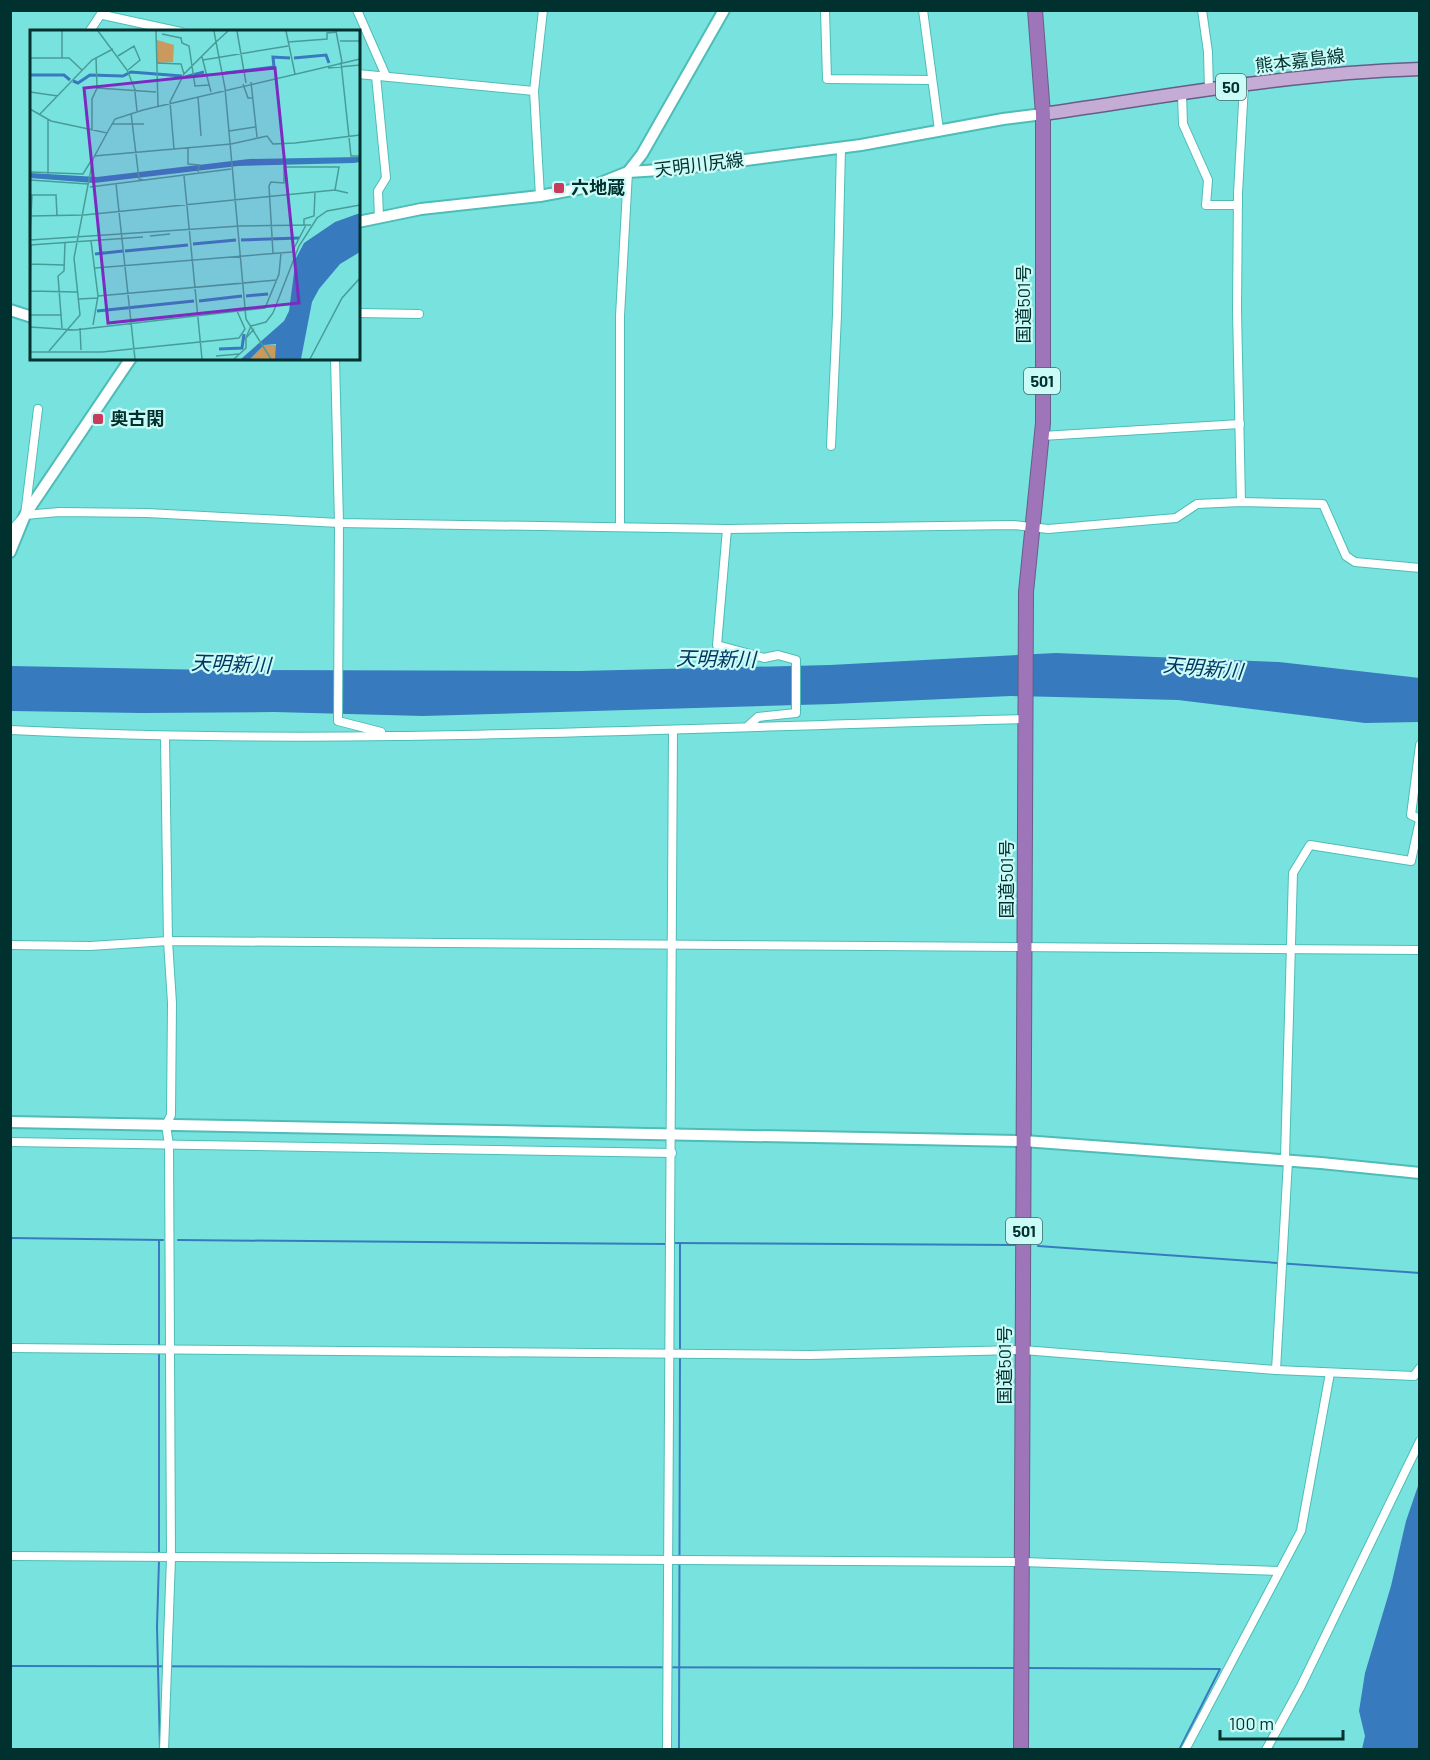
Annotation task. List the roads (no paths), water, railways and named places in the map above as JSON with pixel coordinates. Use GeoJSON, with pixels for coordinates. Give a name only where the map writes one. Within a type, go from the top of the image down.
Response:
{"type":"FeatureCollection","features":[{"type":"Feature","properties":{"kind":"highway","name":"国道501号"},"geometry":{"type":"LineString","coordinates":[[1021,1749],[1026,592],[1042,436],[1043,114],[1035,10]]}},
{"type":"Feature","properties":{"kind":"main road","name":"熊本嘉島線"},"geometry":{"type":"LineString","coordinates":[[1043,114],[1244,85],[1357,72],[1419,69]]}},
{"type":"Feature","properties":{"kind":"street"},"geometry":{"type":"LineString","coordinates":[[357,10],[386,75]]}},
{"type":"Feature","properties":{"kind":"street"},"geometry":{"type":"LineString","coordinates":[[540,196],[534,91],[543,10]]}},
{"type":"Feature","properties":{"kind":"street"},"geometry":{"type":"LineString","coordinates":[[620,526],[620,315],[628,172],[642,154],[724,10]]}},
{"type":"Feature","properties":{"kind":"street"},"geometry":{"type":"LineString","coordinates":[[825,10],[827,79],[932,80]]}},
{"type":"Feature","properties":{"kind":"street"},"geometry":{"type":"LineString","coordinates":[[923,10],[939,130]]}},
{"type":"Feature","properties":{"kind":"street"},"geometry":{"type":"LineString","coordinates":[[1202,10],[1208,52],[1209,90]]}},
{"type":"Feature","properties":{"kind":"street"},"geometry":{"type":"LineString","coordinates":[[90,30],[103,13],[173,30]]}},
{"type":"Feature","properties":{"kind":"street"},"geometry":{"type":"LineString","coordinates":[[360,74],[534,91]]}},
{"type":"Feature","properties":{"kind":"street"},"geometry":{"type":"LineString","coordinates":[[376,76],[386,178],[378,191],[379,218]]}},
{"type":"Feature","properties":{"kind":"street"},"geometry":{"type":"LineString","coordinates":[[1241,502],[1238,205],[1244,85]]}},
{"type":"Feature","properties":{"kind":"street"},"geometry":{"type":"LineString","coordinates":[[1182,94],[1183,124],[1208,180],[1206,205],[1238,205]]}},
{"type":"Feature","properties":{"kind":"street","name":"天明川尻線"},"geometry":{"type":"LineString","coordinates":[[360,222],[421,209],[540,196],[593,186],[628,172],[676,169],[841,148],[1043,114]]}},
{"type":"Feature","properties":{"kind":"street"},"geometry":{"type":"LineString","coordinates":[[831,446],[841,148]]}},
{"type":"Feature","properties":{"kind":"street"},"geometry":{"type":"LineString","coordinates":[[10,310],[30,317]]}},
{"type":"Feature","properties":{"kind":"street"},"geometry":{"type":"LineString","coordinates":[[360,313],[418,314]]}},
{"type":"Feature","properties":{"kind":"street"},"geometry":{"type":"LineString","coordinates":[[10,532],[25,515],[130,360]]}},
{"type":"Feature","properties":{"kind":"street"},"geometry":{"type":"LineString","coordinates":[[335,360],[339,523],[338,721],[393,736]]}},
{"type":"Feature","properties":{"kind":"street"},"geometry":{"type":"LineString","coordinates":[[10,552],[25,515],[38,409]]}},
{"type":"Feature","properties":{"kind":"street"},"geometry":{"type":"LineString","coordinates":[[1042,436],[1240,424]]}},
{"type":"Feature","properties":{"kind":"street"},"geometry":{"type":"LineString","coordinates":[[25,515],[59,512],[136,513],[238,516],[339,523],[727,529],[1014,525],[1048,529],[1176,518],[1197,504],[1241,502],[1323,504],[1346,556],[1355,562],[1419,568]]}},
{"type":"Feature","properties":{"kind":"street"},"geometry":{"type":"LineString","coordinates":[[727,529],[717,645],[764,658],[778,655],[796,660],[796,713],[758,717],[748,726]]}},
{"type":"Feature","properties":{"kind":"street"},"geometry":{"type":"LineString","coordinates":[[10,730],[165,736],[393,736],[673,730],[1027,715]]}},
{"type":"Feature","properties":{"kind":"street"},"geometry":{"type":"LineString","coordinates":[[667,1749],[672,1249],[672,1153],[669,1134],[673,730]]}},
{"type":"Feature","properties":{"kind":"street"},"geometry":{"type":"LineString","coordinates":[[164,1749],[171,1558],[172,1348],[169,1145],[166,1125],[171,1115],[172,1003],[168,941],[165,736]]}},
{"type":"Feature","properties":{"kind":"street"},"geometry":{"type":"LineString","coordinates":[[1276,1370],[1287,1161],[1285,1158],[1293,873],[1310,845],[1412,861],[1419,820],[1411,814],[1419,745]]}},
{"type":"Feature","properties":{"kind":"street"},"geometry":{"type":"LineString","coordinates":[[10,945],[90,946],[168,941],[671,946],[1291,947],[1419,950]]}},
{"type":"Feature","properties":{"kind":"street"},"geometry":{"type":"LineString","coordinates":[[10,1122],[1024,1141],[1419,1173]]}},
{"type":"Feature","properties":{"kind":"street"},"geometry":{"type":"LineString","coordinates":[[10,1142],[672,1153]]}},
{"type":"Feature","properties":{"kind":"street"},"geometry":{"type":"LineString","coordinates":[[10,1348],[810,1355],[1023,1350],[1330,1373],[1414,1376],[1419,1368]]}},
{"type":"Feature","properties":{"kind":"street"},"geometry":{"type":"LineString","coordinates":[[1185,1749],[1301,1531],[1330,1373]]}},
{"type":"Feature","properties":{"kind":"street"},"geometry":{"type":"LineString","coordinates":[[1266,1749],[1301,1686],[1419,1441]]}},
{"type":"Feature","properties":{"kind":"street"},"geometry":{"type":"LineString","coordinates":[[10,1556],[669,1562],[1023,1562],[1279,1571]]}},
{"type":"Feature","properties":{"kind":"water","name":"天明新川"},"geometry":{"type":"Polygon","coordinates":[[[1056,653],[1279,662],[1420,678],[1419,722],[1365,723],[1178,700],[1011,696],[833,704],[423,716],[274,712],[11,711],[11,666],[213,670],[579,671],[830,665],[1056,653]]]}},
{"type":"Feature","properties":{"kind":"water"},"geometry":{"type":"Polygon","coordinates":[[[1419,1483],[1419,1749],[1362,1749],[1365,1736],[1359,1711],[1365,1673],[1391,1586],[1406,1521],[1419,1483]]]}},
{"type":"Feature","properties":{"kind":"waterway"},"geometry":{"type":"LineString","coordinates":[[10,1238],[163,1240]]}},
{"type":"Feature","properties":{"kind":"waterway"},"geometry":{"type":"LineString","coordinates":[[159,1240],[159,1554]]}},
{"type":"Feature","properties":{"kind":"waterway"},"geometry":{"type":"LineString","coordinates":[[178,1240],[667,1244]]}},
{"type":"Feature","properties":{"kind":"waterway"},"geometry":{"type":"LineString","coordinates":[[673,1243],[1015,1245]]}},
{"type":"Feature","properties":{"kind":"waterway"},"geometry":{"type":"LineString","coordinates":[[680,1243],[680,1352]]}},
{"type":"Feature","properties":{"kind":"waterway"},"geometry":{"type":"LineString","coordinates":[[1038,1246],[1420,1273]]}},
{"type":"Feature","properties":{"kind":"waterway"},"geometry":{"type":"LineString","coordinates":[[679,1750],[680,1357]]}},
{"type":"Feature","properties":{"kind":"waterway"},"geometry":{"type":"LineString","coordinates":[[159,1560],[157,1627],[160,1750]]}},
{"type":"Feature","properties":{"kind":"waterway"},"geometry":{"type":"LineString","coordinates":[[10,1666],[1017,1668]]}},
{"type":"Feature","properties":{"kind":"waterway"},"geometry":{"type":"LineString","coordinates":[[1025,1668],[1220,1669],[1179,1750]]}},
{"type":"Feature","properties":{"kind":"place","name":"六地蔵"},"geometry":{"type":"Point","coordinates":[559,188]}},
{"type":"Feature","properties":{"kind":"place","name":"奥古閑"},"geometry":{"type":"Point","coordinates":[98,419]}}]}
